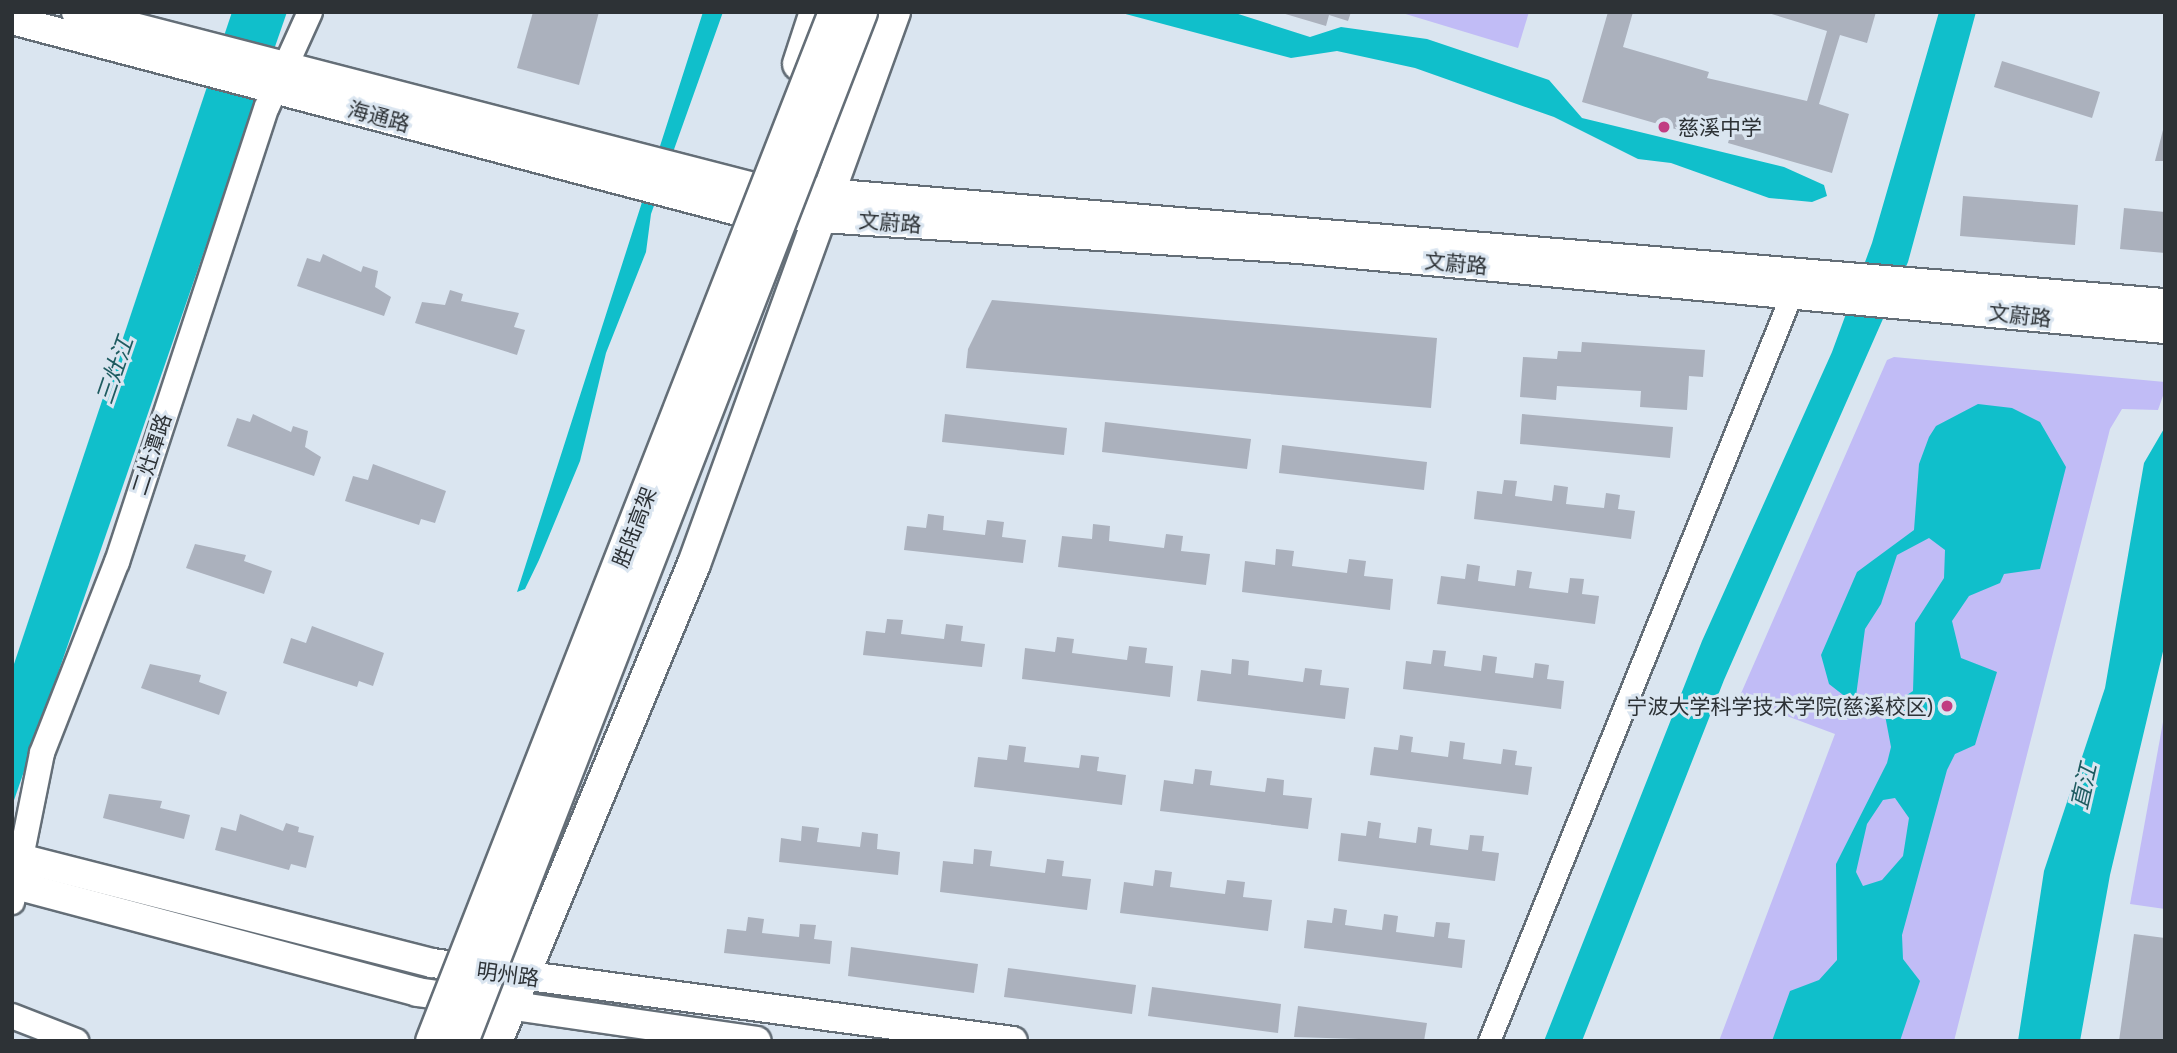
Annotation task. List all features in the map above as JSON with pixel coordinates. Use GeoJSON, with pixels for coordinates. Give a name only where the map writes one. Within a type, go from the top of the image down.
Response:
{"type":"FeatureCollection","features":[{"type":"Feature","properties":{"kind":"highway","name":"胜陆高架"},"geometry":{"type":"LineString","coordinates":[[432,1041],[835,12]]}},
{"type":"Feature","properties":{"kind":"highway","name":"胜陆高架"},"geometry":{"type":"LineString","coordinates":[[461,1041],[821,121],[860,12]]}},
{"type":"Feature","properties":{"kind":"highway"},"geometry":{"type":"LineString","coordinates":[[821,121],[882,12]]}},
{"type":"Feature","properties":{"kind":"main road","name":"海通路"},"geometry":{"type":"LineString","coordinates":[[76,12],[749,200]]}},
{"type":"Feature","properties":{"kind":"main road"},"geometry":{"type":"LineString","coordinates":[[441,1041],[816,12]]}},
{"type":"Feature","properties":{"kind":"main road"},"geometry":{"type":"LineString","coordinates":[[496,1041],[694,564],[894,12]]}},
{"type":"Feature","properties":{"kind":"main road","name":"海通路"},"geometry":{"type":"LineString","coordinates":[[12,20],[749,200]]}},
{"type":"Feature","properties":{"kind":"main road","name":"文蔚路"},"geometry":{"type":"LineString","coordinates":[[749,200],[1855,286],[2165,303]]}},
{"type":"Feature","properties":{"kind":"main road","name":"文蔚路"},"geometry":{"type":"LineString","coordinates":[[826,205],[1792,293],[1855,286],[2165,329]]}},
{"type":"Feature","properties":{"kind":"main road","name":"明州路"},"geometry":{"type":"LineString","coordinates":[[12,856],[432,963],[1013,1041]]}},
{"type":"Feature","properties":{"kind":"main road","name":"明州路"},"geometry":{"type":"LineString","coordinates":[[13,890],[417,992],[509,1008],[756,1041]]}},
{"type":"Feature","properties":{"kind":"street","name":"二灶潭路"},"geometry":{"type":"LineString","coordinates":[[13,890],[42,753],[117,562],[267,107],[310,12]]}},
{"type":"Feature","properties":{"kind":"street"},"geometry":{"type":"LineString","coordinates":[[1489,1041],[1792,293]]}},
{"type":"Feature","properties":{"kind":"street"},"geometry":{"type":"LineString","coordinates":[[12,1016],[76,1041]]}},
{"type":"Feature","properties":{"kind":"shaded area"},"geometry":{"type":"Polygon","coordinates":[[[1399,12],[1529,12],[1518,48],[1399,12]]]}},
{"type":"Feature","properties":{"kind":"shaded area"},"geometry":{"type":"Polygon","coordinates":[[[1894,357],[2165,382],[2165,390],[2158,410],[2122,409],[2110,429],[1954,1041],[1719,1041],[1835,734],[1739,698],[1887,360],[1894,357]]]}},
{"type":"Feature","properties":{"kind":"shaded area"},"geometry":{"type":"Polygon","coordinates":[[[2165,711],[2165,909],[2130,904],[2165,711]]]}},
{"type":"Feature","properties":{"kind":"water","name":"三灶江"},"geometry":{"type":"Polygon","coordinates":[[[232,12],[287,12],[12,806],[12,670],[232,12]]]}},
{"type":"Feature","properties":{"kind":"water"},"geometry":{"type":"Polygon","coordinates":[[[703,12],[723,12],[651,214],[646,252],[606,353],[580,461],[539,560],[525,589],[517,592],[703,12]]]}},
{"type":"Feature","properties":{"kind":"water"},"geometry":{"type":"Polygon","coordinates":[[[1118,12],[1232,12],[1310,37],[1341,27],[1427,39],[1549,80],[1582,118],[1784,167],[1824,185],[1827,196],[1812,202],[1769,198],[1671,163],[1638,159],[1554,117],[1415,68],[1337,51],[1291,58],[1118,12]]]}},
{"type":"Feature","properties":{"kind":"water"},"geometry":{"type":"Polygon","coordinates":[[[1939,12],[1976,12],[1908,262],[1724,680],[1582,1041],[1544,1041],[1702,641],[1832,352],[1872,243],[1939,12]]]}},
{"type":"Feature","properties":{"kind":"water"},"geometry":{"type":"Polygon","coordinates":[[[1978,404],[2012,408],[2040,422],[2066,467],[2040,569],[2004,574],[2000,583],[1969,596],[1952,621],[1961,658],[1997,672],[1975,745],[1955,754],[1947,770],[1902,935],[1903,959],[1920,981],[1900,1041],[1772,1041],[1790,991],[1819,980],[1837,960],[1836,864],[1887,763],[1891,747],[1884,710],[1913,691],[1915,623],[1944,578],[1945,550],[1929,538],[1897,555],[1881,604],[1865,629],[1856,696],[1847,698],[1829,684],[1821,655],[1857,572],[1914,530],[1919,464],[1936,426],[1978,404]],[[1895,798],[1883,800],[1867,824],[1856,872],[1863,886],[1882,880],[1903,856],[1909,818],[1895,798]]]}},
{"type":"Feature","properties":{"kind":"water","name":"直江"},"geometry":{"type":"Polygon","coordinates":[[[2165,427],[2165,643],[2110,875],[2080,1041],[2018,1041],[2044,871],[2105,688],[2144,463],[2165,427]]]}},
{"type":"Feature","properties":{"kind":"building"},"geometry":{"type":"Polygon","coordinates":[[[533,12],[599,12],[579,85],[517,68],[533,12]]]}},
{"type":"Feature","properties":{"kind":"building"},"geometry":{"type":"Polygon","coordinates":[[[1351,12],[1348,21],[1329,15],[1326,26],[1282,13],[1351,12]]]}},
{"type":"Feature","properties":{"kind":"building"},"geometry":{"type":"Polygon","coordinates":[[[1608,12],[1633,12],[1623,47],[1709,72],[1707,78],[1807,101],[1827,31],[1765,12],[1876,12],[1867,43],[1840,35],[1819,104],[1849,114],[1832,173],[1728,143],[1731,132],[1700,123],[1696,135],[1582,102],[1608,12]]]}},
{"type":"Feature","properties":{"kind":"building"},"geometry":{"type":"Polygon","coordinates":[[[2002,61],[2100,92],[2092,118],[1994,87],[2002,61]]]}},
{"type":"Feature","properties":{"kind":"building"},"geometry":{"type":"Polygon","coordinates":[[[2164,126],[2165,161],[2155,161],[2164,126]]]}},
{"type":"Feature","properties":{"kind":"building"},"geometry":{"type":"Polygon","coordinates":[[[1963,196],[2078,205],[2075,245],[1960,236],[1963,196]]]}},
{"type":"Feature","properties":{"kind":"building"},"geometry":{"type":"Polygon","coordinates":[[[2124,208],[2165,212],[2165,253],[2120,249],[2124,208]]]}},
{"type":"Feature","properties":{"kind":"building"},"geometry":{"type":"Polygon","coordinates":[[[323,254],[361,272],[363,266],[378,271],[375,287],[391,297],[384,316],[297,286],[307,258],[320,262],[323,254]]]}},
{"type":"Feature","properties":{"kind":"building"},"geometry":{"type":"Polygon","coordinates":[[[450,290],[463,294],[461,301],[519,313],[514,327],[525,330],[517,355],[415,323],[422,302],[445,305],[450,290]]]}},
{"type":"Feature","properties":{"kind":"building"},"geometry":{"type":"Polygon","coordinates":[[[992,300],[1437,338],[1431,408],[966,368],[968,349],[992,300]]]}},
{"type":"Feature","properties":{"kind":"building"},"geometry":{"type":"Polygon","coordinates":[[[1582,342],[1705,350],[1703,377],[1689,376],[1687,410],[1640,407],[1641,391],[1557,386],[1556,400],[1520,397],[1523,357],[1557,359],[1558,351],[1581,352],[1582,342]]]}},
{"type":"Feature","properties":{"kind":"building"},"geometry":{"type":"Polygon","coordinates":[[[253,414],[291,432],[293,426],[308,431],[305,447],[321,457],[314,476],[227,446],[237,418],[250,422],[253,414]]]}},
{"type":"Feature","properties":{"kind":"building"},"geometry":{"type":"Polygon","coordinates":[[[945,414],[1067,428],[1064,455],[942,442],[945,414]]]}},
{"type":"Feature","properties":{"kind":"building"},"geometry":{"type":"Polygon","coordinates":[[[1522,414],[1673,427],[1670,458],[1520,444],[1522,414]]]}},
{"type":"Feature","properties":{"kind":"building"},"geometry":{"type":"Polygon","coordinates":[[[1105,422],[1251,439],[1247,469],[1102,452],[1105,422]]]}},
{"type":"Feature","properties":{"kind":"building"},"geometry":{"type":"Polygon","coordinates":[[[1282,445],[1427,462],[1424,490],[1279,473],[1282,445]]]}},
{"type":"Feature","properties":{"kind":"building"},"geometry":{"type":"Polygon","coordinates":[[[373,464],[446,491],[435,523],[421,519],[419,525],[345,501],[353,476],[368,480],[373,464]]]}},
{"type":"Feature","properties":{"kind":"building"},"geometry":{"type":"Polygon","coordinates":[[[1504,480],[1517,481],[1515,496],[1552,501],[1554,485],[1568,487],[1566,504],[1604,508],[1606,493],[1620,495],[1618,509],[1635,511],[1631,539],[1474,519],[1477,491],[1502,494],[1504,480]]]}},
{"type":"Feature","properties":{"kind":"building"},"geometry":{"type":"Polygon","coordinates":[[[928,514],[944,516],[943,530],[985,535],[987,520],[1004,522],[1002,537],[1026,540],[1023,563],[904,550],[907,526],[926,528],[928,514]]]}},
{"type":"Feature","properties":{"kind":"building"},"geometry":{"type":"Polygon","coordinates":[[[1093,524],[1110,526],[1109,541],[1164,548],[1166,534],[1183,536],[1181,551],[1210,554],[1206,585],[1058,567],[1062,536],[1092,539],[1093,524]]]}},
{"type":"Feature","properties":{"kind":"building"},"geometry":{"type":"Polygon","coordinates":[[[195,544],[246,555],[244,561],[272,571],[264,594],[186,568],[195,544]]]}},
{"type":"Feature","properties":{"kind":"building"},"geometry":{"type":"Polygon","coordinates":[[[1276,549],[1294,551],[1292,566],[1347,573],[1349,559],[1366,561],[1364,576],[1393,579],[1390,610],[1242,592],[1245,561],[1275,565],[1276,549]]]}},
{"type":"Feature","properties":{"kind":"building"},"geometry":{"type":"Polygon","coordinates":[[[1467,564],[1480,566],[1478,581],[1515,586],[1517,570],[1532,572],[1529,588],[1568,593],[1570,578],[1584,579],[1582,594],[1599,596],[1595,624],[1437,604],[1441,576],[1465,579],[1467,564]]]}},
{"type":"Feature","properties":{"kind":"building"},"geometry":{"type":"Polygon","coordinates":[[[887,619],[903,620],[901,634],[944,639],[946,624],[963,626],[961,641],[985,644],[982,667],[863,655],[866,631],[885,633],[887,619]]]}},
{"type":"Feature","properties":{"kind":"building"},"geometry":{"type":"Polygon","coordinates":[[[312,626],[384,653],[373,686],[359,681],[357,687],[283,663],[291,638],[306,643],[312,626]]]}},
{"type":"Feature","properties":{"kind":"building"},"geometry":{"type":"Polygon","coordinates":[[[1057,637],[1074,639],[1072,653],[1127,660],[1129,646],[1147,648],[1145,663],[1173,666],[1170,697],[1022,679],[1025,648],[1055,652],[1057,637]]]}},
{"type":"Feature","properties":{"kind":"building"},"geometry":{"type":"Polygon","coordinates":[[[1433,650],[1446,651],[1444,666],[1481,671],[1483,655],[1497,657],[1495,673],[1533,678],[1535,663],[1549,665],[1547,679],[1564,681],[1561,709],[1403,689],[1406,661],[1431,664],[1433,650]]]}},
{"type":"Feature","properties":{"kind":"building"},"geometry":{"type":"Polygon","coordinates":[[[1232,659],[1249,661],[1248,675],[1303,682],[1305,668],[1322,670],[1320,685],[1349,688],[1345,719],[1197,701],[1201,670],[1231,674],[1232,659]]]}},
{"type":"Feature","properties":{"kind":"building"},"geometry":{"type":"Polygon","coordinates":[[[150,664],[201,675],[199,682],[227,692],[219,715],[141,688],[150,664]]]}},
{"type":"Feature","properties":{"kind":"building"},"geometry":{"type":"Polygon","coordinates":[[[1400,735],[1413,737],[1411,752],[1448,757],[1450,741],[1465,743],[1463,759],[1501,764],[1503,749],[1517,751],[1515,765],[1532,767],[1528,795],[1370,775],[1374,747],[1398,750],[1400,735]]]}},
{"type":"Feature","properties":{"kind":"building"},"geometry":{"type":"Polygon","coordinates":[[[1009,745],[1026,747],[1024,762],[1079,768],[1081,755],[1099,757],[1097,771],[1126,775],[1122,805],[974,787],[978,757],[1007,760],[1009,745]]]}},
{"type":"Feature","properties":{"kind":"building"},"geometry":{"type":"Polygon","coordinates":[[[1195,769],[1212,771],[1210,785],[1265,792],[1267,778],[1284,780],[1283,795],[1312,798],[1308,829],[1160,811],[1164,780],[1193,784],[1195,769]]]}},
{"type":"Feature","properties":{"kind":"building"},"geometry":{"type":"Polygon","coordinates":[[[109,794],[162,801],[160,808],[190,815],[184,839],[103,818],[109,794]]]}},
{"type":"Feature","properties":{"kind":"building"},"geometry":{"type":"Polygon","coordinates":[[[240,814],[283,831],[286,823],[299,827],[298,832],[314,836],[306,868],[291,864],[289,870],[215,850],[221,827],[236,831],[240,814]]]}},
{"type":"Feature","properties":{"kind":"building"},"geometry":{"type":"Polygon","coordinates":[[[1368,821],[1381,823],[1379,838],[1416,843],[1418,827],[1432,829],[1430,845],[1468,850],[1470,835],[1484,836],[1482,851],[1499,853],[1495,881],[1338,861],[1341,833],[1366,836],[1368,821]]]}},
{"type":"Feature","properties":{"kind":"building"},"geometry":{"type":"Polygon","coordinates":[[[802,826],[819,828],[817,842],[860,847],[862,832],[878,834],[877,849],[900,852],[898,875],[779,862],[781,838],[801,841],[802,826]]]}},
{"type":"Feature","properties":{"kind":"building"},"geometry":{"type":"Polygon","coordinates":[[[974,849],[992,851],[990,866],[1045,873],[1047,859],[1064,861],[1062,876],[1091,879],[1087,910],[940,892],[943,861],[973,864],[974,849]]]}},
{"type":"Feature","properties":{"kind":"building"},"geometry":{"type":"Polygon","coordinates":[[[1155,870],[1172,872],[1170,887],[1225,894],[1227,880],[1245,882],[1243,897],[1272,900],[1268,931],[1120,913],[1124,882],[1153,886],[1155,870]]]}},
{"type":"Feature","properties":{"kind":"building"},"geometry":{"type":"Polygon","coordinates":[[[1334,908],[1347,910],[1345,925],[1382,930],[1384,914],[1398,916],[1396,932],[1434,937],[1436,922],[1450,923],[1448,938],[1465,940],[1462,968],[1304,948],[1307,920],[1332,923],[1334,908]]]}},
{"type":"Feature","properties":{"kind":"building"},"geometry":{"type":"Polygon","coordinates":[[[748,917],[764,919],[762,933],[799,937],[800,924],[816,925],[814,939],[832,941],[830,964],[724,953],[727,929],[746,931],[748,917]]]}},
{"type":"Feature","properties":{"kind":"building"},"geometry":{"type":"Polygon","coordinates":[[[2134,934],[2165,938],[2165,1041],[2119,1041],[2134,934]]]}},
{"type":"Feature","properties":{"kind":"building"},"geometry":{"type":"Polygon","coordinates":[[[851,947],[978,964],[974,993],[848,976],[851,947]]]}},
{"type":"Feature","properties":{"kind":"building"},"geometry":{"type":"Polygon","coordinates":[[[1008,968],[1136,985],[1132,1014],[1004,997],[1008,968]]]}},
{"type":"Feature","properties":{"kind":"building"},"geometry":{"type":"Polygon","coordinates":[[[1152,987],[1281,1004],[1278,1033],[1148,1016],[1152,987]]]}},
{"type":"Feature","properties":{"kind":"building"},"geometry":{"type":"Polygon","coordinates":[[[1298,1006],[1427,1023],[1424,1041],[1294,1037],[1298,1006]]]}},
{"type":"Feature","properties":{"kind":"place","name":"慈溪中学"},"geometry":{"type":"Point","coordinates":[1664,127]}},
{"type":"Feature","properties":{"kind":"place","name":"宁波大学科学技术学院(慈溪校区)"},"geometry":{"type":"Point","coordinates":[1947,706]}}]}
